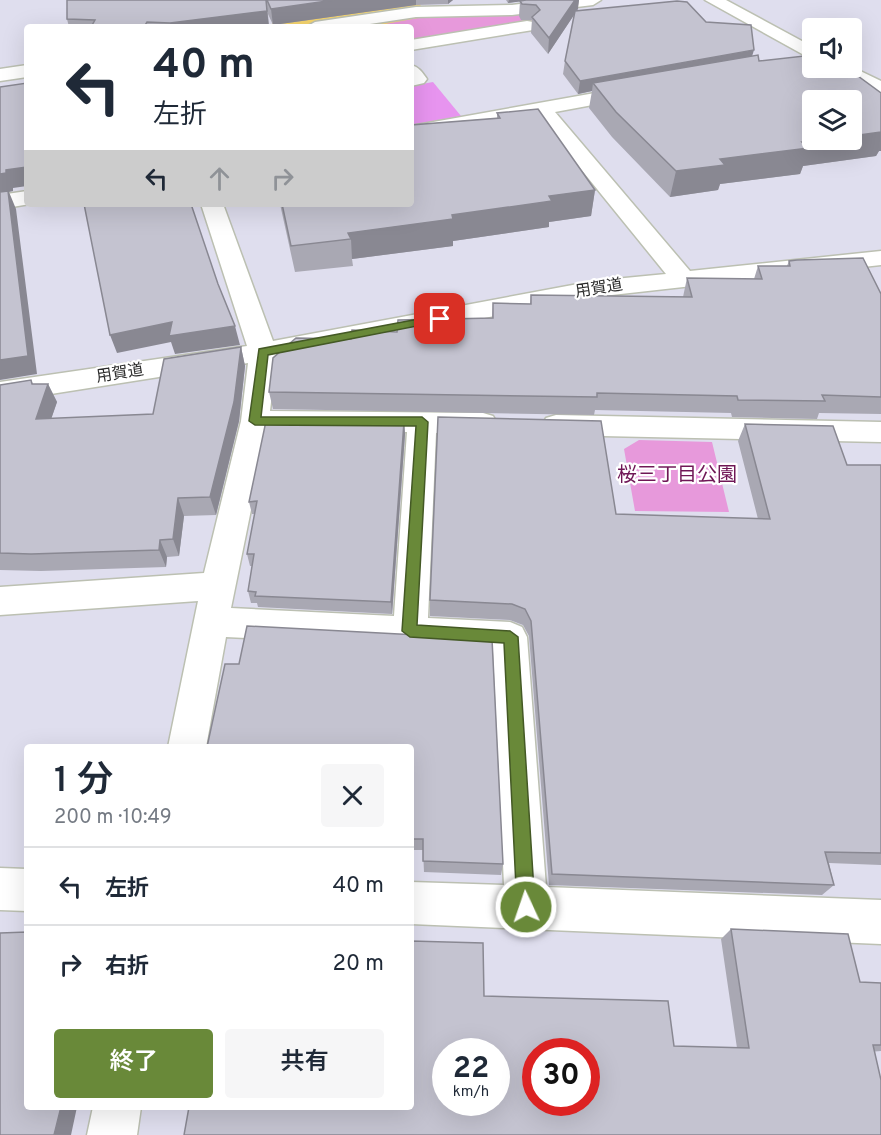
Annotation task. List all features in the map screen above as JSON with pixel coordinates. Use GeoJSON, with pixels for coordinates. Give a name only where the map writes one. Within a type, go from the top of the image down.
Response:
{"type":"FeatureCollection","features":[{"type":"Feature","properties":{"kind":"street"},"geometry":{"type":"LineString","coordinates":[[401,0],[416,12]]}},
{"type":"Feature","properties":{"kind":"street"},"geometry":{"type":"LineString","coordinates":[[335,24],[416,12],[555,7],[593,0]]}},
{"type":"Feature","properties":{"kind":"street"},"geometry":{"type":"LineString","coordinates":[[713,0],[802,48]]}},
{"type":"Feature","properties":{"kind":"street"},"geometry":{"type":"LineString","coordinates":[[414,44],[548,22],[555,7]]}},
{"type":"Feature","properties":{"kind":"street"},"geometry":{"type":"LineString","coordinates":[[789,64],[802,62]]}},
{"type":"Feature","properties":{"kind":"street"},"geometry":{"type":"LineString","coordinates":[[0,75],[24,71]]}},
{"type":"Feature","properties":{"kind":"street"},"geometry":{"type":"LineString","coordinates":[[859,78],[881,89]]}},
{"type":"Feature","properties":{"kind":"street"},"geometry":{"type":"LineString","coordinates":[[414,131],[648,90]]}},
{"type":"Feature","properties":{"kind":"street"},"geometry":{"type":"LineString","coordinates":[[542,108],[684,278]]}},
{"type":"Feature","properties":{"kind":"street"},"geometry":{"type":"LineString","coordinates":[[0,202],[24,198]]}},
{"type":"Feature","properties":{"kind":"street"},"geometry":{"type":"LineString","coordinates":[[188,744],[213,622],[218,586],[255,421],[263,352],[213,207]]}},
{"type":"Feature","properties":{"kind":"street","name":"用賀道"},"geometry":{"type":"LineString","coordinates":[[0,392],[263,352],[594,289],[684,278],[872,266]]}},
{"type":"Feature","properties":{"kind":"street"},"geometry":{"type":"LineString","coordinates":[[255,421],[422,422],[881,432]]}},
{"type":"Feature","properties":{"kind":"street"},"geometry":{"type":"LineString","coordinates":[[410,631],[422,422]]}},
{"type":"Feature","properties":{"kind":"street"},"geometry":{"type":"LineString","coordinates":[[0,601],[218,586]]}},
{"type":"Feature","properties":{"kind":"street"},"geometry":{"type":"LineString","coordinates":[[213,622],[510,637],[526,907]]}},
{"type":"Feature","properties":{"kind":"street"},"geometry":{"type":"LineString","coordinates":[[0,889],[24,890]]}},
{"type":"Feature","properties":{"kind":"street"},"geometry":{"type":"LineString","coordinates":[[414,903],[881,922]]}},
{"type":"Feature","properties":{"kind":"street"},"geometry":{"type":"LineString","coordinates":[[112,1135],[116,1110]]}},
{"type":"Feature","properties":{"kind":"green space"},"geometry":{"type":"Polygon","coordinates":[[[515,13],[541,20],[414,41],[414,24],[356,24],[414,15],[515,13]]]}},
{"type":"Feature","properties":{"kind":"green space","name":"桜三丁目公園"},"geometry":{"type":"Polygon","coordinates":[[[639,440],[712,442],[729,512],[635,511],[624,449],[639,440]]]}},
{"type":"Feature","properties":{"kind":"shaded area"},"geometry":{"type":"Polygon","coordinates":[[[433,82],[461,116],[414,124],[414,85],[433,82]]]}},
{"type":"Feature","properties":{"kind":"building"},"geometry":{"type":"Polygon","coordinates":[[[67,0],[266,0],[267,11],[170,23],[147,22],[146,24],[93,24],[95,20],[67,19],[67,0]]]}},
{"type":"Feature","properties":{"kind":"building"},"geometry":{"type":"Polygon","coordinates":[[[267,0],[334,0],[271,9],[267,0]]]}},
{"type":"Feature","properties":{"kind":"building"},"geometry":{"type":"Polygon","coordinates":[[[575,0],[549,38],[532,17],[540,10],[536,5],[522,4],[520,1],[575,0]]]}},
{"type":"Feature","properties":{"kind":"building"},"geometry":{"type":"Polygon","coordinates":[[[687,2],[706,22],[751,25],[754,50],[580,81],[565,61],[575,11],[687,2]]]}},
{"type":"Feature","properties":{"kind":"building"},"geometry":{"type":"Polygon","coordinates":[[[758,55],[759,61],[802,56],[802,78],[861,78],[881,93],[881,132],[862,135],[862,90],[802,90],[802,149],[720,159],[725,165],[676,171],[616,112],[593,83],[758,55]]]}},
{"type":"Feature","properties":{"kind":"building"},"geometry":{"type":"Polygon","coordinates":[[[24,83],[24,167],[6,170],[6,173],[0,174],[0,87],[24,83]]]}},
{"type":"Feature","properties":{"kind":"building"},"geometry":{"type":"Polygon","coordinates":[[[538,109],[595,190],[549,196],[552,201],[452,215],[453,219],[348,233],[351,239],[291,246],[283,207],[414,207],[414,125],[500,118],[497,113],[538,109]]]}},
{"type":"Feature","properties":{"kind":"building"},"geometry":{"type":"Polygon","coordinates":[[[8,191],[28,356],[0,360],[0,192],[8,191]]]}},
{"type":"Feature","properties":{"kind":"building"},"geometry":{"type":"Polygon","coordinates":[[[85,207],[192,207],[235,326],[169,336],[172,322],[110,335],[85,207]]]}},
{"type":"Feature","properties":{"kind":"building"},"geometry":{"type":"Polygon","coordinates":[[[863,258],[881,294],[881,397],[822,395],[825,401],[738,400],[737,396],[597,393],[597,397],[269,392],[273,358],[296,338],[351,339],[352,330],[397,332],[398,320],[493,318],[493,303],[531,304],[531,295],[692,297],[687,278],[762,279],[758,266],[790,266],[789,261],[797,260],[863,258]]]}},
{"type":"Feature","properties":{"kind":"building"},"geometry":{"type":"Polygon","coordinates":[[[241,347],[234,402],[210,497],[178,498],[173,539],[160,540],[159,550],[0,553],[0,385],[31,380],[32,384],[48,384],[36,419],[153,414],[164,359],[241,347]]]}},
{"type":"Feature","properties":{"kind":"building"},"geometry":{"type":"Polygon","coordinates":[[[438,417],[601,421],[616,514],[770,519],[745,424],[833,426],[847,465],[881,465],[881,853],[825,852],[834,885],[552,874],[531,621],[525,609],[512,604],[430,600],[438,417]]]}},
{"type":"Feature","properties":{"kind":"building"},"geometry":{"type":"Polygon","coordinates":[[[266,421],[404,422],[391,602],[255,596],[256,592],[248,591],[254,554],[247,554],[257,501],[249,502],[266,421]]]}},
{"type":"Feature","properties":{"kind":"building"},"geometry":{"type":"Polygon","coordinates":[[[247,626],[492,639],[503,864],[423,861],[423,839],[414,839],[414,744],[208,744],[225,664],[239,664],[247,626]]]}},
{"type":"Feature","properties":{"kind":"building"},"geometry":{"type":"Polygon","coordinates":[[[731,929],[848,934],[860,982],[881,983],[881,1045],[873,1045],[881,1080],[881,1135],[184,1135],[188,1110],[414,1110],[414,941],[483,943],[484,996],[668,1001],[674,1046],[749,1048],[731,929]]]}},
{"type":"Feature","properties":{"kind":"building"},"geometry":{"type":"Polygon","coordinates":[[[24,932],[24,1110],[60,1110],[54,1135],[0,1135],[0,933],[24,932]]]}},
{"type":"Feature","properties":{"kind":"waterway"},"geometry":{"type":"LineString","coordinates":[[310,24],[404,10]]}},
{"type":"Feature","properties":{"kind":"route"},"geometry":{"type":"LineString","coordinates":[[440,319],[263,352],[255,421],[422,422],[410,631],[510,637],[526,907]]}}]}
